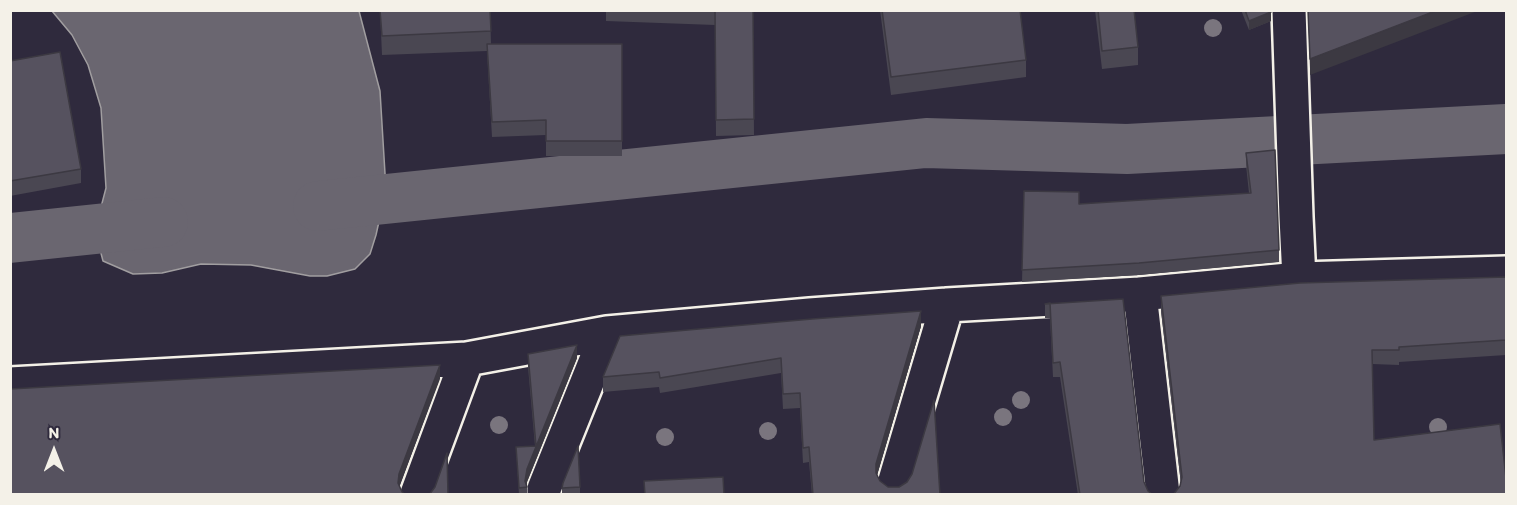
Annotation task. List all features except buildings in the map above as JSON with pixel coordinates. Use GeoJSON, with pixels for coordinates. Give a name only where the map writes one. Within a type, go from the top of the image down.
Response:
{"type":"FeatureCollection","features":[{"type":"Feature","properties":{"kind":"street"},"geometry":{"type":"LineString","coordinates":[[1289,17],[1299,279]]}},
{"type":"Feature","properties":{"kind":"street"},"geometry":{"type":"LineString","coordinates":[[10,384],[467,358],[607,333],[810,315],[1140,294],[1299,279],[1506,273]]}},
{"type":"Feature","properties":{"kind":"street"},"geometry":{"type":"LineString","coordinates":[[1140,294],[1164,495]]}},
{"type":"Feature","properties":{"kind":"street"},"geometry":{"type":"LineString","coordinates":[[894,484],[947,305]]}},
{"type":"Feature","properties":{"kind":"street"},"geometry":{"type":"LineString","coordinates":[[544,495],[544,489],[607,333]]}},
{"type":"Feature","properties":{"kind":"street"},"geometry":{"type":"LineString","coordinates":[[417,495],[467,358]]}},
{"type":"Feature","properties":{"kind":"shaded area"},"geometry":{"type":"Polygon","coordinates":[[[52,11],[359,11],[380,91],[386,190],[370,254],[355,269],[327,276],[310,276],[251,265],[201,264],[162,273],[133,274],[103,261],[95,230],[106,188],[101,108],[88,65],[72,35],[52,11]]]}},
{"type":"Feature","properties":{"kind":"waterway"},"geometry":{"type":"LineString","coordinates":[[318,206],[926,143],[1127,149],[1506,129]]}},
{"type":"Feature","properties":{"kind":"waterway"},"geometry":{"type":"LineString","coordinates":[[10,238],[163,222]]}}]}
